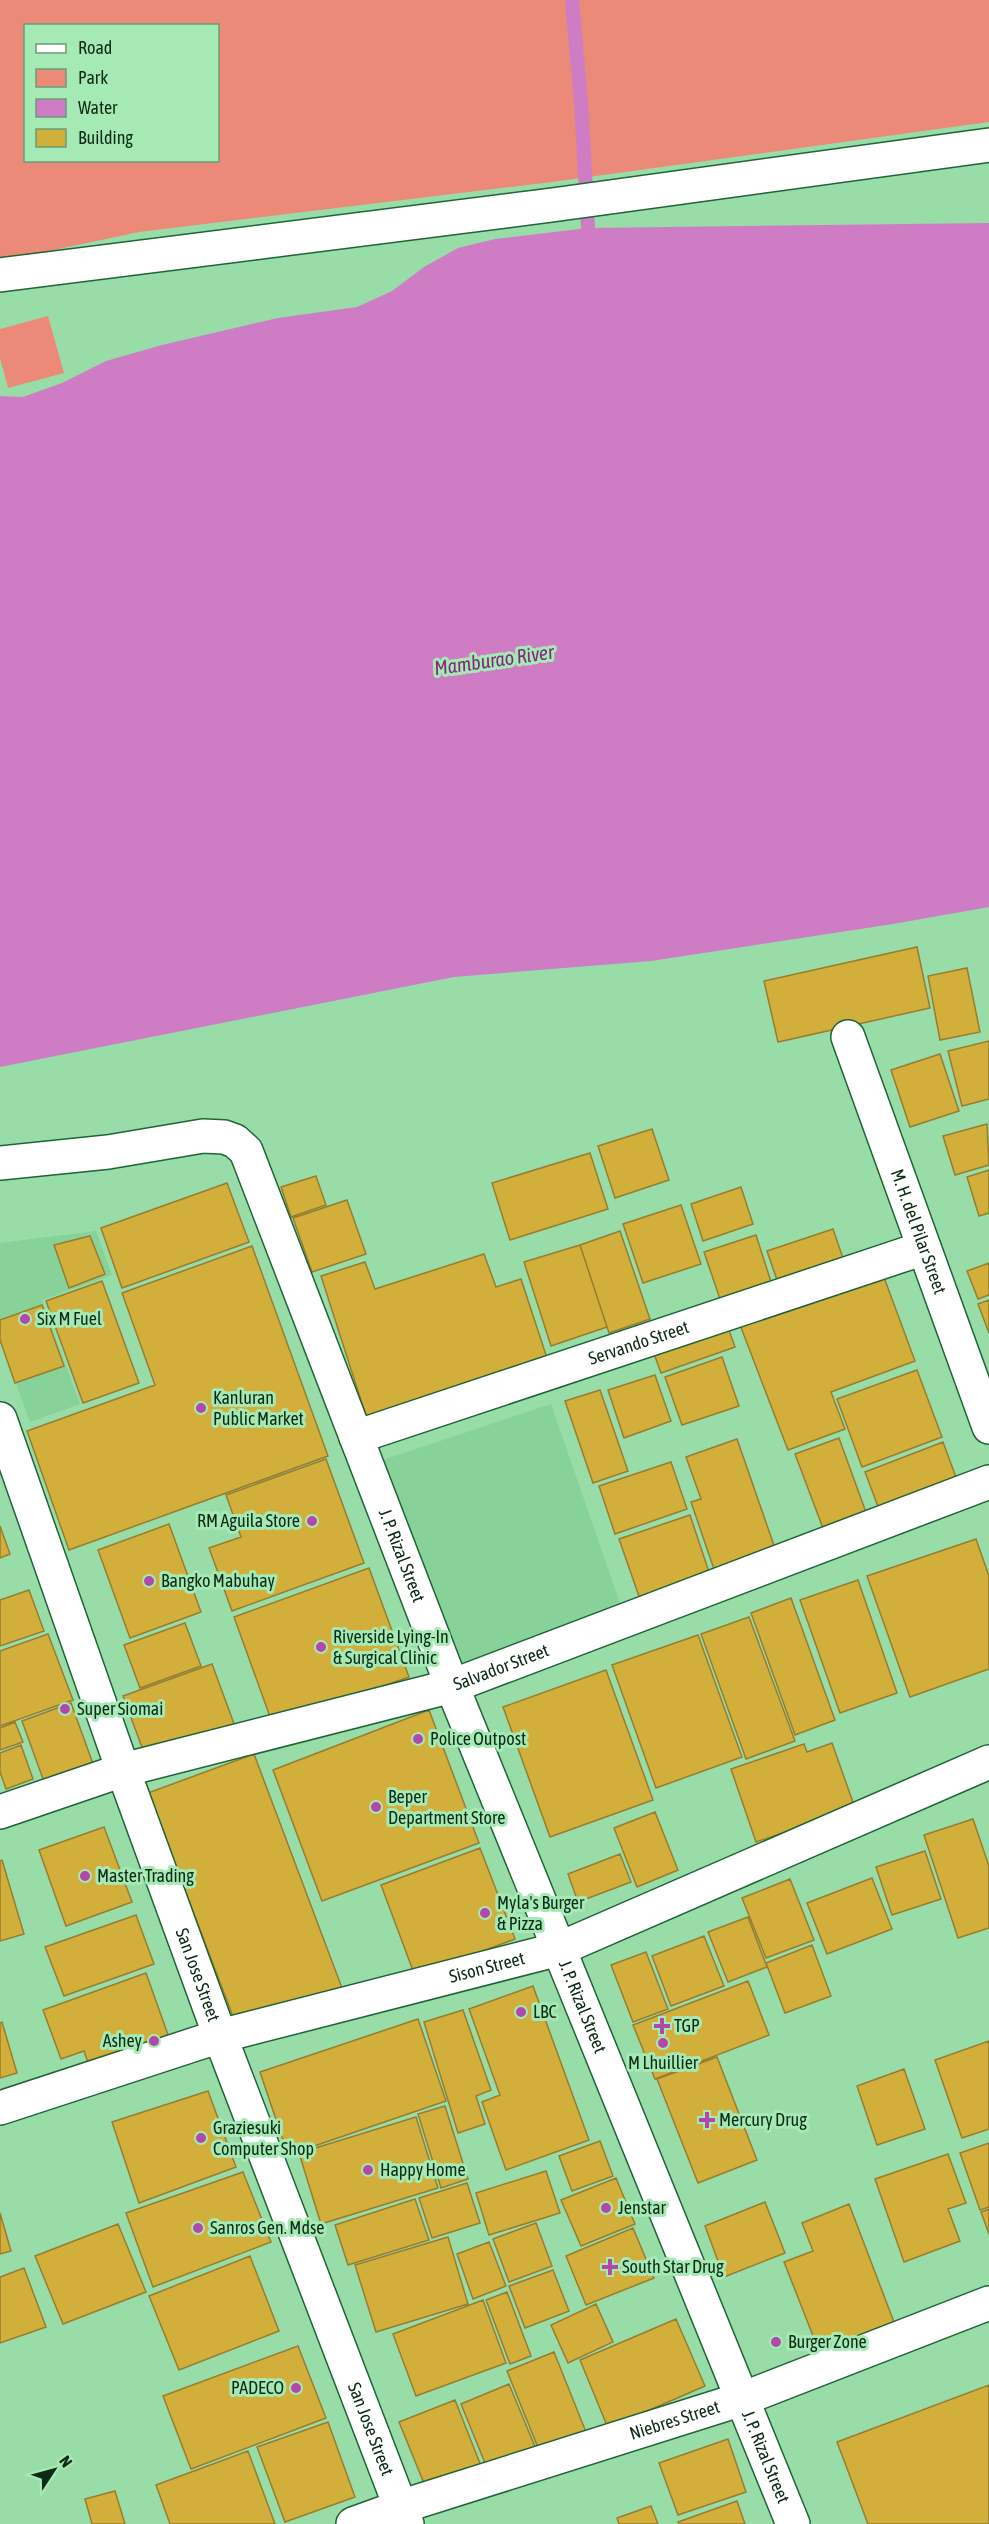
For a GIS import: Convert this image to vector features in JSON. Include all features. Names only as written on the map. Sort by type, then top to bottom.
[{"type":"street","points":[[0,275],[552,205],[989,145]]},
{"type":"street","name":"M. H. del Pilar Street","points":[[848,1037],[989,1427]]},
{"type":"street","name":"J. P. Rizal Street","points":[[0,1163],[108,1152],[203,1136],[224,1137],[246,1150],[452,1686],[793,2524]]},
{"type":"street","name":"Servando Street","points":[[356,1437],[924,1248]]},
{"type":"street","name":"San Jose Street","points":[[0,1419],[123,1770],[220,2036],[403,2515]]},
{"type":"street","name":"Salvador Street","points":[[0,1812],[123,1770],[452,1686],[989,1482]]},
{"type":"street","name":"Sison Street","points":[[0,2108],[220,2036],[558,1949],[989,1762]]},
{"type":"street","name":"Niebres Street","points":[[353,2524],[403,2515],[742,2399],[989,2303]]},
{"type":"shaded area","name":"Six M Fuel","points":[[96,1231],[112,1275],[42,1300],[80,1404],[30,1422],[0,1339],[0,1243]]},
{"type":"shaded area","points":[[551,1404],[622,1609],[461,1666],[383,1460]]},
{"type":"green space","points":[[0,0],[989,0],[989,122],[552,182],[139,232],[2,261],[0,256]]},
{"type":"green space","points":[[48,316],[64,373],[8,388],[0,358],[0,329]]},
{"type":"water","name":"Mamburao River","points":[[989,223],[989,907],[651,961],[454,977],[0,1067],[0,396],[23,397],[62,383],[106,361],[162,345],[278,318],[357,307],[392,291],[424,267],[458,248],[495,239],[588,228]]},
{"type":"building","points":[[917,947],[930,1008],[778,1042],[764,981]]},
{"type":"building","points":[[967,968],[980,1032],[940,1040],[928,976]]},
{"type":"building","points":[[989,1041],[989,1099],[962,1106],[948,1051]]},
{"type":"building","points":[[940,1054],[959,1111],[910,1127],[891,1070]]},
{"type":"building","points":[[987,1124],[989,1165],[955,1175],[943,1136]]},
{"type":"building","points":[[652,1129],[669,1180],[615,1198],[598,1146]]},
{"type":"building","points":[[590,1153],[608,1209],[510,1240],[492,1183]]},
{"type":"building","points":[[989,1170],[989,1213],[979,1216],[967,1177]]},
{"type":"building","points":[[316,1176],[326,1205],[291,1217],[281,1187]]},
{"type":"building","points":[[227,1183],[249,1242],[122,1288],[101,1228]]},
{"type":"building","points":[[741,1187],[753,1224],[703,1241],[691,1204]]},
{"type":"building","points":[[347,1200],[366,1254],[312,1272],[293,1218]]},
{"type":"building","points":[[681,1205],[701,1264],[643,1283],[623,1224]]},
{"type":"building","points":[[833,1229],[844,1261],[778,1283],[767,1251]]},
{"type":"building","points":[[620,1231],[650,1319],[609,1333],[580,1245]]},
{"type":"building","points":[[756,1235],[773,1288],[722,1305],[704,1252]]},
{"type":"building","points":[[90,1236],[105,1274],[69,1288],[54,1245]]},
{"type":"building","points":[[580,1245],[607,1327],[551,1346],[524,1262]]},
{"type":"building","name":"Kanluran Public Market","points":[[252,1246],[328,1456],[69,1550],[27,1431],[155,1385],[122,1293]]},
{"type":"building","points":[[484,1254],[496,1287],[521,1279],[547,1358],[367,1419],[321,1276],[365,1262],[375,1289]]},
{"type":"building","points":[[989,1263],[989,1295],[978,1299],[967,1271]]},
{"type":"building","points":[[882,1272],[915,1361],[831,1392],[845,1429],[788,1450],[740,1325]]},
{"type":"building","points":[[102,1281],[139,1383],[83,1403],[46,1301]]},
{"type":"building","points":[[989,1300],[989,1333],[978,1304]]},
{"type":"building","points":[[42,1305],[64,1366],[15,1383],[0,1340],[0,1320]]},
{"type":"building","points":[[727,1325],[735,1347],[661,1373],[653,1351]]},
{"type":"building","points":[[722,1357],[739,1406],[682,1425],[665,1377]]},
{"type":"building","points":[[917,1370],[942,1437],[862,1467],[837,1399]]},
{"type":"building","points":[[655,1375],[671,1421],[624,1438],[608,1390]]},
{"type":"building","points":[[600,1390],[628,1471],[593,1483],[565,1401]]},
{"type":"building","points":[[839,1438],[867,1515],[824,1531],[795,1454]]},
{"type":"building","points":[[737,1439],[777,1554],[716,1575],[691,1502],[701,1499],[686,1457]]},
{"type":"building","points":[[943,1442],[960,1488],[882,1517],[865,1472]]},
{"type":"building","points":[[326,1459],[364,1563],[232,1611],[209,1548],[241,1537],[226,1495]]},
{"type":"building","points":[[671,1462],[687,1509],[615,1534],[599,1486]]},
{"type":"building","points":[[690,1515],[711,1578],[641,1602],[619,1539]]},
{"type":"building","name":"Bangko Mabuhay","points":[[169,1524],[201,1612],[130,1638],[98,1550]]},
{"type":"building","points":[[0,1526],[10,1554],[0,1558]]},
{"type":"building","points":[[976,1539],[989,1576],[989,1669],[910,1697],[867,1576]]},
{"type":"building","name":"Riverside Lying-In & Surgical Clinic","points":[[369,1568],[409,1677],[273,1725],[234,1617]]},
{"type":"building","points":[[858,1580],[897,1693],[840,1713],[800,1600]]},
{"type":"building","points":[[29,1590],[44,1631],[0,1646],[0,1600]]},
{"type":"building","points":[[791,1598],[835,1720],[795,1735],[751,1613]]},
{"type":"building","points":[[749,1617],[795,1741],[746,1759],[701,1634]]},
{"type":"building","points":[[185,1623],[201,1666],[140,1688],[124,1645]]},
{"type":"building","points":[[48,1634],[73,1700],[0,1726],[0,1651]]},
{"type":"building","points":[[698,1635],[742,1757],[656,1788],[612,1665]]},
{"type":"building","points":[[212,1664],[236,1729],[147,1761],[123,1696]]},
{"type":"building","points":[[606,1670],[653,1800],[550,1837],[503,1707]]},
{"type":"building","points":[[71,1703],[96,1772],[47,1790],[22,1721]]},
{"type":"building","name":"Beper Department Store","points":[[429,1710],[479,1843],[322,1901],[273,1770]]},
{"type":"building","points":[[15,1722],[23,1742],[0,1750],[0,1728]]},
{"type":"building","points":[[832,1743],[855,1808],[756,1842],[731,1769],[804,1744],[807,1752]]},
{"type":"building","points":[[21,1745],[33,1779],[6,1789],[0,1772],[0,1753]]},
{"type":"building","points":[[254,1754],[342,1988],[237,2027],[148,1793]]},
{"type":"building","points":[[655,1812],[678,1870],[637,1887],[614,1828]]},
{"type":"building","points":[[973,1819],[989,1866],[989,1928],[958,1938],[924,1835]]},
{"type":"building","name":"Master Trading","points":[[104,1827],[132,1902],[66,1926],[39,1850]]},
{"type":"building","points":[[480,1848],[515,1939],[415,1976],[381,1885]]},
{"type":"building","points":[[925,1851],[941,1899],[892,1915],[876,1867]]},
{"type":"building","points":[[620,1854],[631,1882],[578,1902],[568,1874]]},
{"type":"building","points":[[2,1860],[24,1934],[0,1941],[0,1861]]},
{"type":"building","points":[[872,1878],[892,1929],[827,1954],[807,1903]]},
{"type":"building","points":[[790,1879],[814,1940],[766,1958],[742,1898]]},
{"type":"building","points":[[136,1915],[154,1964],[64,1996],[45,1947]]},
{"type":"building","points":[[748,1917],[767,1967],[728,1982],[708,1932]]},
{"type":"building","points":[[704,1936],[724,1986],[671,2006],[652,1956]]},
{"type":"building","points":[[812,1945],[831,1996],[785,2013],[766,1963]]},
{"type":"building","points":[[646,1952],[668,2009],[633,2022],[611,1965]]},
{"type":"building","points":[[146,1973],[172,2046],[92,2075],[84,2051],[61,2059],[43,2010]]},
{"type":"building","points":[[748,1981],[769,2035],[655,2079],[633,2025]]},
{"type":"building","points":[[533,1986],[589,2140],[506,2170],[482,2102],[500,2095],[469,2009]]},
{"type":"building","points":[[463,2010],[491,2090],[476,2096],[485,2124],[458,2133],[424,2022]]},
{"type":"building","points":[[418,2019],[446,2101],[288,2155],[260,2072]]},
{"type":"building","points":[[2,2022],[17,2073],[0,2078],[0,2023]]},
{"type":"building","points":[[989,2041],[989,2129],[962,2138],[935,2060]]},
{"type":"building","name":"Mercury Drug","points":[[717,2057],[757,2160],[698,2183],[657,2079]]},
{"type":"building","points":[[904,2069],[925,2129],[877,2145],[857,2086]]},
{"type":"building","points":[[208,2091],[236,2167],[139,2203],[112,2122]]},
{"type":"building","points":[[445,2106],[468,2179],[441,2188],[418,2114]]},
{"type":"building","name":"Happy Home","points":[[416,2117],[438,2188],[321,2224],[299,2153]]},
{"type":"building","points":[[600,2141],[613,2176],[572,2191],[559,2156]]},
{"type":"building","points":[[989,2143],[989,2207],[980,2210],[960,2153]]},
{"type":"building","points":[[948,2154],[966,2203],[948,2209],[960,2241],[904,2262],[875,2179]]},
{"type":"building","points":[[546,2171],[560,2213],[489,2235],[476,2193]]},
{"type":"building","name":"Sanros Gen. Mdse","points":[[243,2172],[271,2242],[153,2287],[126,2213]]},
{"type":"building","points":[[616,2178],[635,2224],[581,2246],[561,2200]]},
{"type":"building","points":[[467,2183],[480,2223],[432,2238],[419,2198]]},
{"type":"building","points":[[415,2199],[429,2240],[348,2265],[335,2225]]},
{"type":"building","points":[[765,2202],[785,2253],[724,2277],[705,2226]]},
{"type":"building","points":[[849,2204],[894,2322],[819,2351],[784,2262],[813,2251],[802,2223]]},
{"type":"building","points":[[989,2209],[989,2234],[981,2212]]},
{"type":"building","points":[[0,2213],[11,2251],[0,2254]]},
{"type":"building","points":[[536,2223],[552,2266],[509,2282],[493,2239]]},
{"type":"building","points":[[118,2224],[146,2292],[63,2324],[35,2256]]},
{"type":"building","name":"South Star Drug","points":[[633,2228],[654,2278],[586,2305],[566,2256]]},
{"type":"building","points":[[448,2237],[468,2304],[376,2332],[355,2265]]},
{"type":"building","points":[[489,2242],[506,2286],[473,2299],[457,2254]]},
{"type":"building","points":[[250,2256],[279,2331],[179,2370],[149,2296]]},
{"type":"building","points":[[24,2268],[46,2327],[0,2343],[0,2277]]},
{"type":"building","points":[[553,2270],[569,2311],[525,2328],[509,2286]]},
{"type":"building","points":[[507,2292],[531,2356],[510,2364],[486,2300]]},
{"type":"building","points":[[483,2300],[506,2363],[416,2396],[393,2334]]},
{"type":"building","points":[[596,2304],[613,2342],[568,2363],[551,2325]]},
{"type":"building","points":[[676,2319],[705,2386],[608,2428],[580,2360]]},
{"type":"building","points":[[298,2346],[326,2418],[191,2469],[163,2396]]},
{"type":"building","points":[[554,2352],[588,2437],[541,2455],[507,2371]]},
{"type":"building","points":[[509,2384],[536,2449],[487,2468],[461,2404]]},
{"type":"building","points":[[989,2385],[989,2524],[868,2524],[837,2442]]},
{"type":"building","points":[[455,2400],[485,2476],[430,2498],[399,2422]]},
{"type":"building","points":[[328,2422],[355,2497],[285,2522],[257,2447]]},
{"type":"building","points":[[728,2439],[746,2492],[678,2515],[659,2463]]},
{"type":"building","points":[[248,2451],[275,2524],[170,2524],[156,2485]]},
{"type":"building","points":[[115,2491],[125,2524],[92,2524],[85,2499]]},
{"type":"building","points":[[737,2501],[745,2524],[679,2524],[678,2522]]},
{"type":"building","points":[[651,2506],[658,2524],[619,2524],[617,2518]]},
{"type":"waterway","points":[[572,0],[581,102],[589,246]]},
{"type":"place","name":"Six M Fuel","points":[[25,1319]]},
{"type":"place","name":"Kanluran Public Market","points":[[201,1408]]},
{"type":"place","name":"RM Aguila Store","points":[[312,1521]]},
{"type":"place","name":"Bangko Mabuhay","points":[[149,1581]]},
{"type":"place","name":"Riverside Lying-In & Surgical Clinic","points":[[321,1647]]},
{"type":"place","name":"Super Siomai","points":[[65,1709]]},
{"type":"place","name":"Police Outpost","points":[[418,1739]]},
{"type":"place","name":"Beper Department Store","points":[[376,1807]]},
{"type":"place","name":"Master Trading","points":[[85,1876]]},
{"type":"place","name":"Myla's Burger & Pizza","points":[[485,1913]]},
{"type":"place","name":"LBC","points":[[521,2012]]},
{"type":"place","name":"TGP","points":[[662,2026]]},
{"type":"place","name":"Ashey","points":[[154,2041]]},
{"type":"place","name":"M Lhuillier","points":[[663,2043]]},
{"type":"place","name":"Mercury Drug","points":[[707,2120]]},
{"type":"place","name":"Graziesuki Computer Shop","points":[[201,2138]]},
{"type":"place","name":"Happy Home","points":[[368,2170]]},
{"type":"place","name":"Jenstar","points":[[606,2208]]},
{"type":"place","name":"Sanros Gen. Mdse","points":[[198,2228]]},
{"type":"place","name":"South Star Drug","points":[[610,2267]]},
{"type":"place","name":"Burger Zone","points":[[776,2342]]},
{"type":"place","name":"PADECO","points":[[296,2388]]}]
